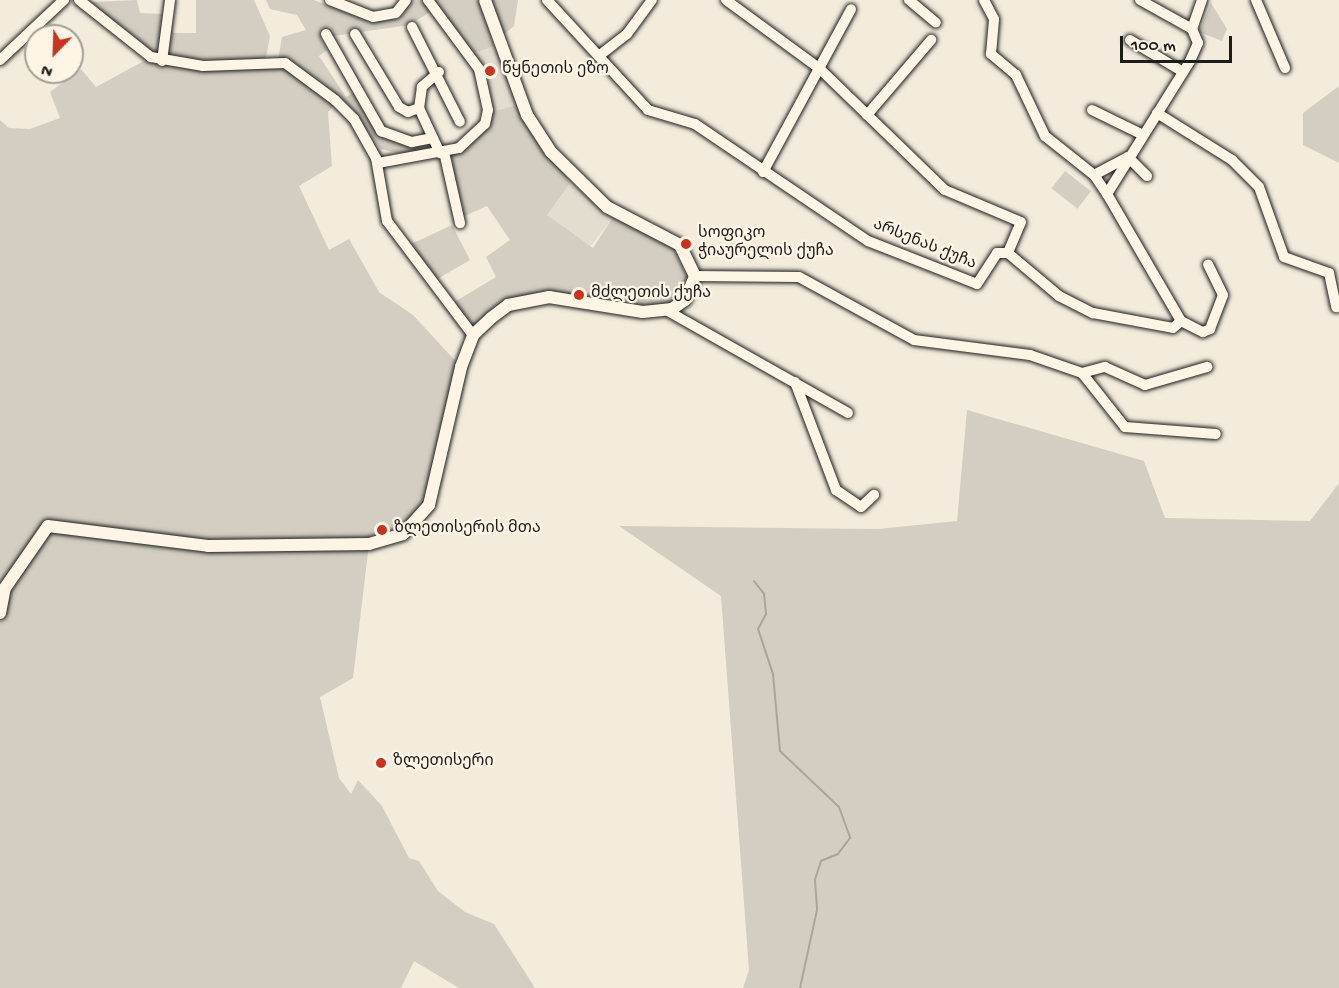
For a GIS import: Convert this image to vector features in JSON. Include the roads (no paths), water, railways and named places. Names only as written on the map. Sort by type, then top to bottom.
[{"type":"main road","points":[[0,613],[5,588],[48,525],[208,546],[369,544],[403,534],[429,504],[473,335],[508,305],[549,297],[643,312],[666,310],[685,300],[695,276],[680,245],[607,207],[551,152],[527,115],[485,0]]},
{"type":"street","points":[[0,60],[63,0]]},
{"type":"street","points":[[79,0],[132,47],[162,61],[203,66],[285,63],[354,119],[378,164],[387,221],[473,335]]},
{"type":"street","points":[[162,61],[170,0]]},
{"type":"street","points":[[330,0],[374,17],[396,13],[406,0]]},
{"type":"street","points":[[378,164],[442,153],[474,137],[488,110],[479,69],[428,0]]},
{"type":"street","name":"არსენას ქუჩა","points":[[547,0],[600,55],[620,84],[648,110],[695,124],[868,241],[977,284],[997,253],[1008,253]]},
{"type":"street","points":[[600,55],[627,34],[652,0]]},
{"type":"street","points":[[726,0],[819,68],[945,190],[1021,222],[1008,253],[1059,296],[1093,313],[1173,328],[1180,321]]},
{"type":"street","points":[[909,0],[936,23]]},
{"type":"street","points":[[984,0],[994,19],[991,54],[1016,75],[1046,136],[1094,175],[1180,321],[1203,332],[1210,329],[1224,295],[1208,264]]},
{"type":"street","points":[[1107,194],[1183,72],[1198,43],[1192,29],[1140,0]]},
{"type":"street","points":[[1192,29],[1202,0]]},
{"type":"street","points":[[1256,0],[1286,68]]},
{"type":"street","points":[[763,172],[851,9]]},
{"type":"street","points":[[411,27],[439,72],[459,122]]},
{"type":"street","points":[[326,34],[381,131],[412,142],[433,138]]},
{"type":"street","points":[[355,34],[399,106],[408,112],[419,108]]},
{"type":"street","points":[[1130,39],[1183,72]]},
{"type":"street","points":[[867,115],[931,40]]},
{"type":"street","points":[[439,72],[422,87],[419,108],[442,153],[460,223]]},
{"type":"street","points":[[1092,110],[1143,135]]},
{"type":"street","points":[[1157,112],[1232,160],[1259,187],[1284,256],[1329,273],[1336,307]]},
{"type":"street","points":[[1094,175],[1128,157]]},
{"type":"street","points":[[1128,157],[1147,176]]},
{"type":"street","points":[[695,276],[799,277],[914,340],[1030,355],[1082,373],[1125,427],[1216,434]]},
{"type":"street","points":[[666,310],[848,413]]},
{"type":"street","points":[[1082,373],[1105,367],[1144,385],[1207,366]]},
{"type":"street","points":[[795,382],[836,490],[861,507],[873,495]]},
{"type":"waterway","points":[[754,581],[764,594],[766,614],[758,629],[773,674],[780,751],[839,807],[850,838],[838,854],[821,861],[815,880],[817,910],[800,988]]},
{"type":"place","name":"წყნეთის ეზო","points":[[490,71]]},
{"type":"place","name":"სოფიკო ჭიაურელის ქუჩა","points":[[686,244]]},
{"type":"place","name":"მძლეთის ქუჩა","points":[[579,295]]},
{"type":"place","name":"ზლეთისერის მთა","points":[[382,530]]},
{"type":"place","name":"ზლეთისერი","points":[[381,763]]}]
